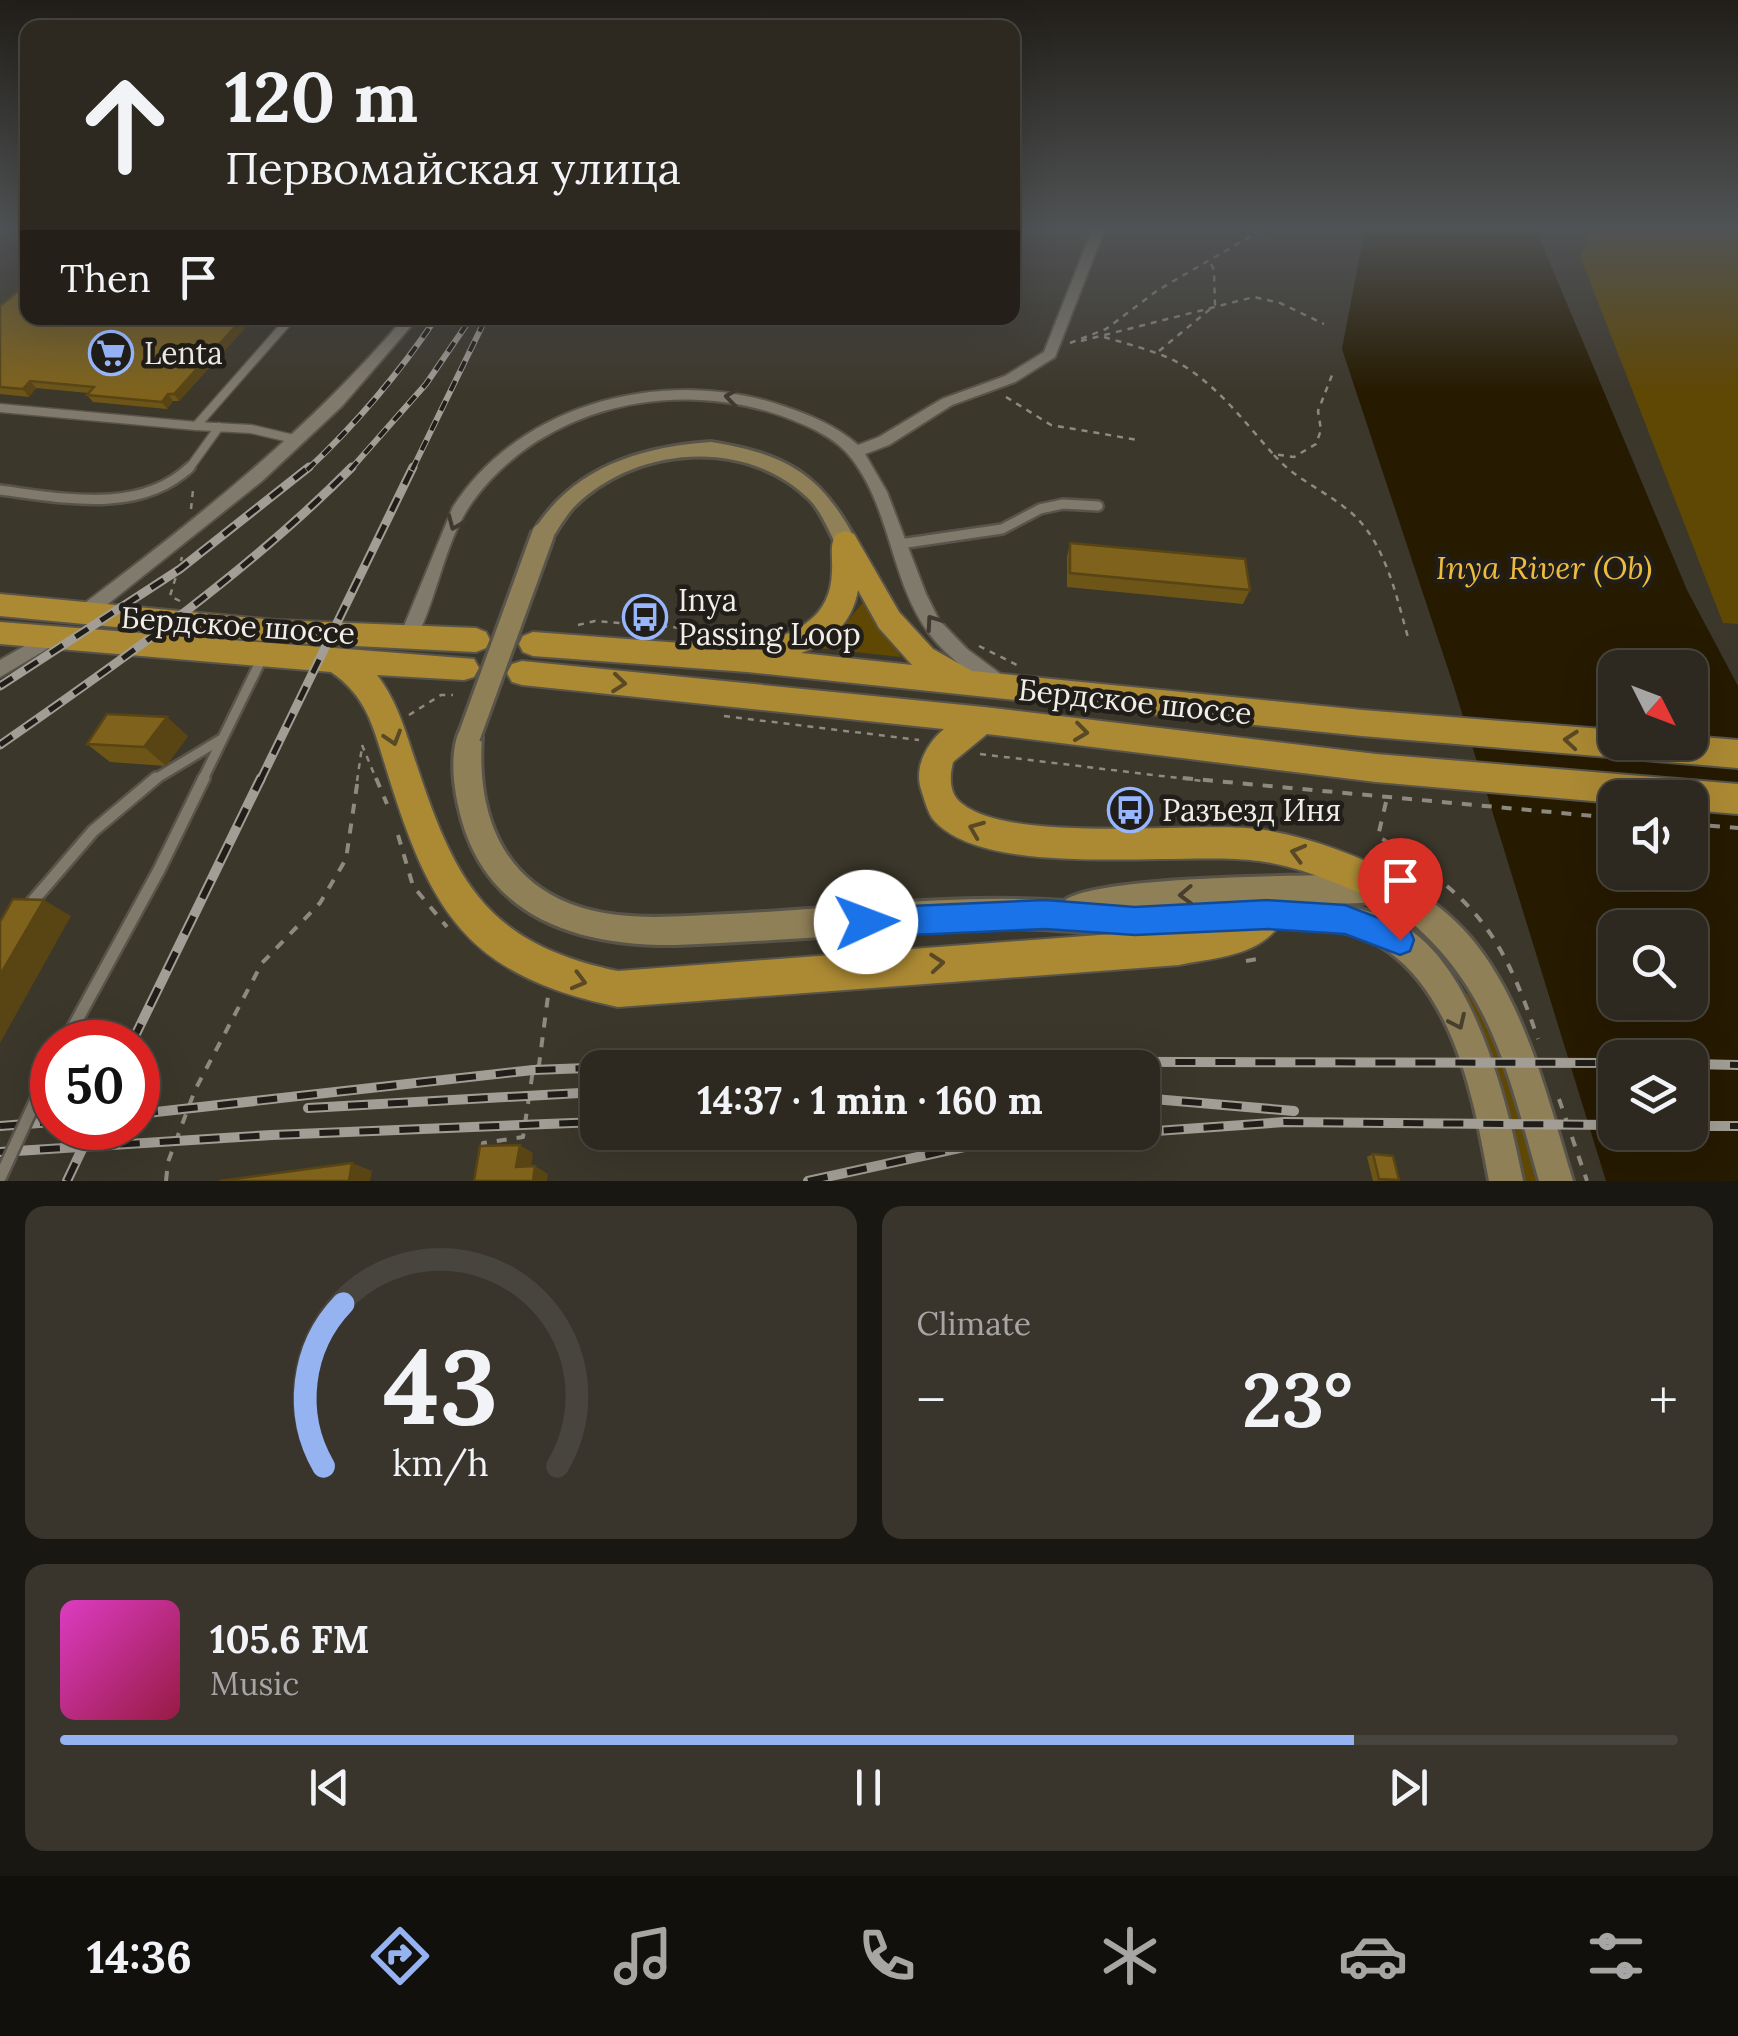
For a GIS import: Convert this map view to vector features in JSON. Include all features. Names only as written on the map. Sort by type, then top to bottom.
[{"type":"highway","points":[[754,647],[799,643],[843,610],[848,582],[845,541]]},
{"type":"highway","points":[[845,541],[889,620],[916,650],[991,687]]},
{"type":"highway","name":"Бердское шоссе","points":[[0,606],[83,614],[269,644],[339,662],[458,682]]},
{"type":"highway","name":"Бердское шоссе","points":[[0,634],[269,644],[409,636],[476,640]]},
{"type":"highway","name":"Бердское шоссе","points":[[533,644],[754,647],[991,687],[1738,754]]},
{"type":"highway","points":[[339,662],[356,672],[382,704],[414,804],[456,899],[483,933],[513,954],[580,984],[618,989],[1114,945],[1178,947],[1243,935],[1268,914]]},
{"type":"highway","name":"Бердское шоссе","points":[[522,673],[984,720],[1376,768],[1738,798]]},
{"type":"highway","points":[[984,720],[946,746],[934,771],[933,788],[940,803],[950,817],[966,827],[1008,839],[1242,842],[1334,863],[1389,888]]},
{"type":"main road","points":[[845,541],[817,494],[801,481],[749,456],[710,450],[668,452],[602,473],[565,500],[544,534],[468,738],[464,769],[467,800],[491,859],[526,892],[562,916],[606,928],[676,930],[1045,914],[1135,921],[1268,914],[1345,920],[1376,928],[1400,940],[1422,961],[1458,1018],[1487,1096],[1506,1181]]},
{"type":"main road","points":[[1045,914],[1128,898],[1389,888],[1448,935],[1468,959],[1506,1032],[1556,1181]]},
{"type":"street","points":[[856,452],[884,441],[947,402],[995,385],[1050,354],[1078,283]]},
{"type":"street","points":[[83,614],[195,529],[300,441],[348,394],[405,325]]},
{"type":"street","points":[[409,636],[466,498],[493,468],[525,443],[582,414],[660,394],[741,398],[815,424],[856,452],[900,544],[906,571],[928,618],[991,687]]},
{"type":"street","points":[[0,668],[51,638]]},
{"type":"lane","points":[[196,426],[285,325]]},
{"type":"lane","points":[[0,408],[252,429],[300,441]]},
{"type":"lane","points":[[0,490],[103,501],[141,493],[162,486],[187,470],[219,427]]},
{"type":"lane","points":[[900,544],[1002,529],[1040,509],[1063,504],[1098,506]]},
{"type":"lane","points":[[77,1020],[160,870],[269,644]]},
{"type":"lane","points":[[15,917],[93,831],[150,782],[222,738]]},
{"type":"lane","points":[[1045,914],[1076,928]]},
{"type":"lane","points":[[0,1178],[30,1113]]},
{"type":"path","points":[[1081,342],[1173,283]]},
{"type":"path","points":[[1214,283],[1215,305]]},
{"type":"path","points":[[1054,345],[1104,338],[1254,296],[1280,303],[1324,324]]},
{"type":"path","points":[[1157,353],[1215,305]]},
{"type":"path","points":[[1104,338],[1157,353],[1220,394],[1290,475],[1350,510],[1390,575],[1409,641]]},
{"type":"path","points":[[1273,454],[1294,457],[1316,444],[1320,430],[1318,410],[1334,370]]},
{"type":"path","points":[[995,385],[1015,406],[1042,422],[1071,432],[1138,440]]},
{"type":"path","points":[[185,603],[170,596],[186,546],[204,532],[189,525],[193,490]]},
{"type":"path","points":[[577,625],[595,620],[754,647]]},
{"type":"path","points":[[395,724],[458,682]]},
{"type":"path","points":[[711,713],[762,725],[867,731],[921,740]]},
{"type":"path","points":[[166,1181],[168,1162],[195,1090],[262,963],[320,903],[346,858],[362,745],[393,818]]},
{"type":"path","points":[[972,753],[1386,801],[1598,817]]},
{"type":"path","points":[[1378,836],[1386,801]]},
{"type":"path","points":[[1708,826],[1738,828]]},
{"type":"path","points":[[398,835],[413,886],[447,927]]},
{"type":"path","points":[[480,1162],[483,1144],[524,1138],[548,995]]},
{"type":"shaded area","points":[[1591,283],[1738,283],[1738,624],[1723,623]]},
{"type":"shaded area","points":[[867,598],[901,657],[817,648],[831,640]]},
{"type":"shaded area","points":[[1474,993],[1511,1088],[1540,1181],[1517,1181],[1500,1095],[1465,994]]},
{"type":"water","name":"Inya River (Ob)","points":[[1355,283],[1558,283],[1687,590],[1738,686],[1738,1181],[1606,1181],[1454,687],[1342,349]]},
{"type":"building","name":"Lenta","points":[[20,290],[20,325],[237,325],[174,394],[168,394],[162,402],[87,395],[94,387],[30,381],[23,389],[0,387],[0,306]]},
{"type":"building","points":[[1070,543],[1245,559],[1250,590],[1070,573]]},
{"type":"building","points":[[107,714],[167,717],[144,747],[87,744]]},
{"type":"building","points":[[13,899],[44,900],[0,975],[0,922]]},
{"type":"building","points":[[520,1145],[516,1167],[535,1166],[533,1181],[474,1181],[480,1146]]},
{"type":"building","points":[[1373,1154],[1393,1156],[1399,1180],[1379,1179]]},
{"type":"building","points":[[352,1163],[349,1181],[219,1181]]},
{"type":"railway","points":[[307,470],[376,398],[431,325]]},
{"type":"railway","points":[[350,470],[426,384],[466,325]]},
{"type":"railway","points":[[412,470],[483,325]]},
{"type":"railway","points":[[0,686],[180,569],[309,467]]},
{"type":"railway","points":[[0,745],[226,579],[352,467]]},
{"type":"railway","points":[[260,781],[413,467]]},
{"type":"railway","points":[[143,1020],[261,778]]},
{"type":"railway","points":[[160,1112],[533,1070],[778,1061],[1598,1063]]},
{"type":"railway","points":[[1708,1064],[1738,1065]]},
{"type":"railway","points":[[308,1108],[580,1093]]},
{"type":"railway","points":[[1160,1100],[1294,1111]]},
{"type":"railway","points":[[808,1181],[964,1147],[1112,1134],[1285,1122],[1598,1125]]},
{"type":"railway","points":[[160,1142],[580,1123]]},
{"type":"railway","points":[[0,1126],[30,1124]]},
{"type":"railway","points":[[1708,1126],[1738,1126]]},
{"type":"railway","points":[[0,1152],[32,1150]]},
{"type":"railway","points":[[67,1181],[82,1150]]},
{"type":"place","name":"Lenta","points":[[111,353]]},
{"type":"place","name":"Inya Passing Loop","points":[[645,617]]},
{"type":"place","name":"Разъезд Иня","points":[[1130,810]]},
{"type":"route","points":[[866,922],[1045,914],[1135,921],[1268,914],[1345,920],[1376,928],[1400,940]]}]
